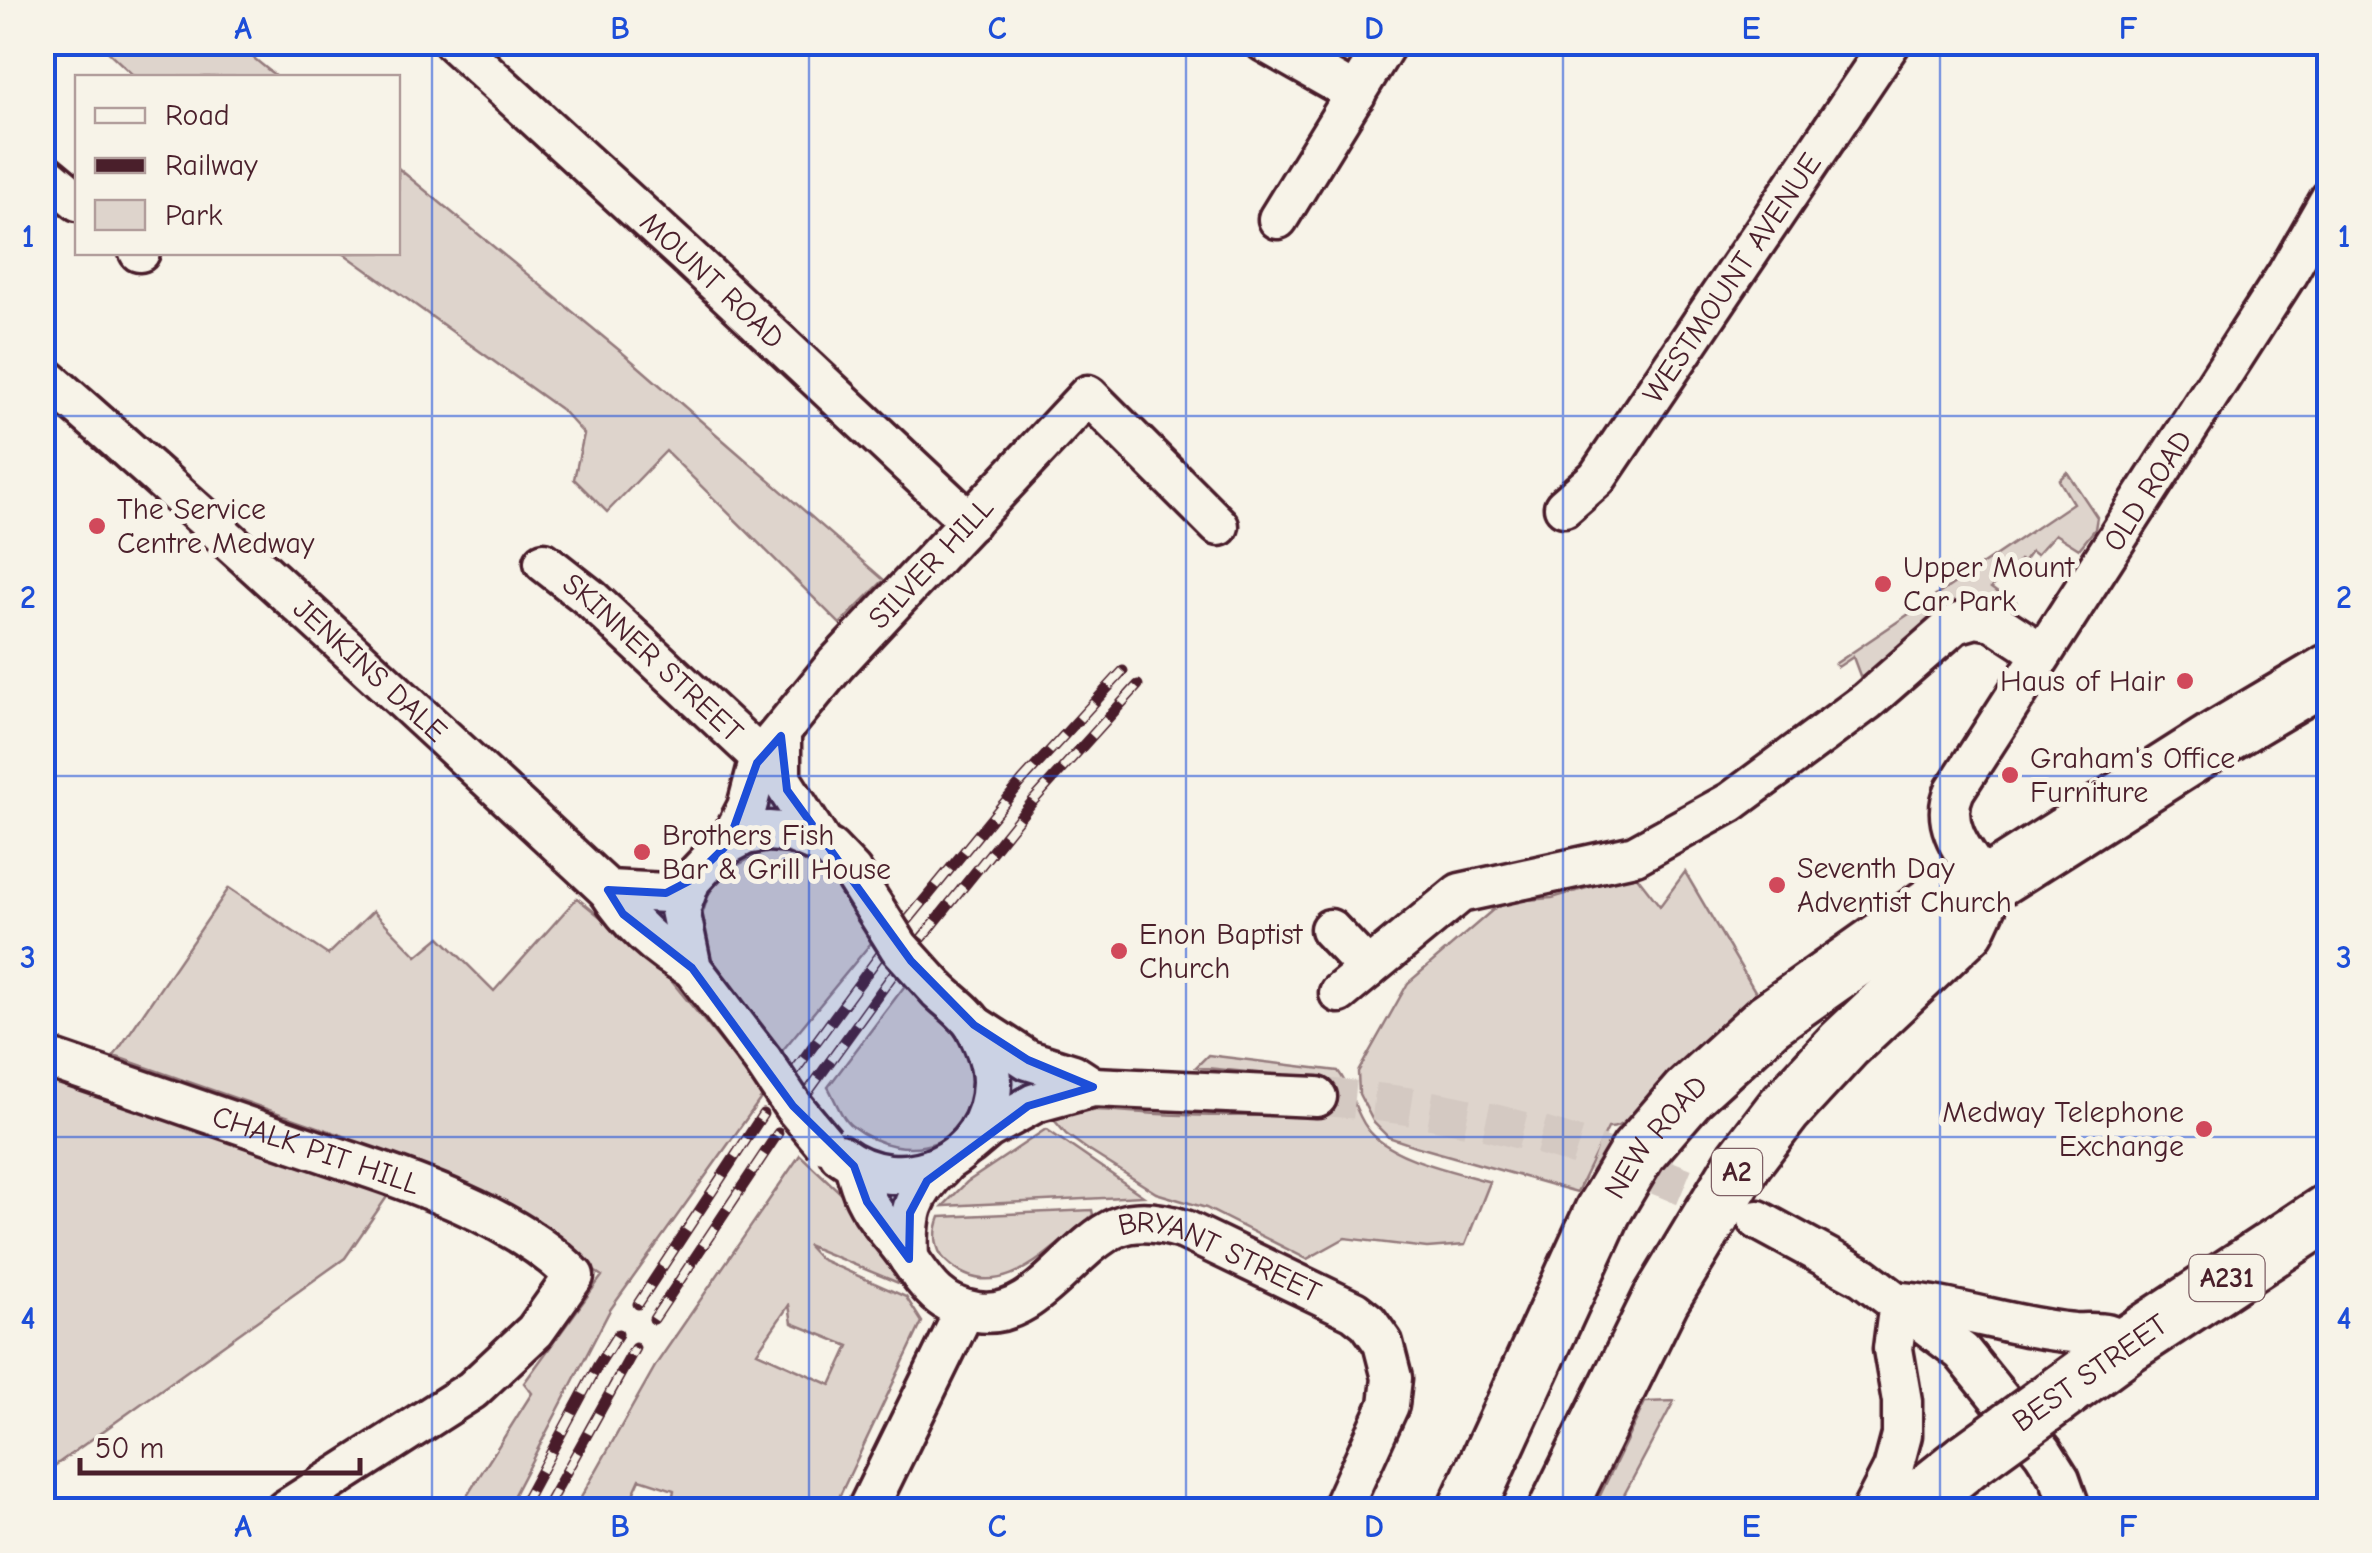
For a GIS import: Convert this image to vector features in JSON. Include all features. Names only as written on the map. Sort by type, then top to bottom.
[{"type":"main road","name":"NEW ROAD","points":[[1466,1510],[1615,1190],[1660,1124],[1719,1064],[1793,1002],[1940,899],[1987,885],[2330,672]]},
{"type":"main road","name":"A2","points":[[1556,1510],[1660,1300],[1745,1160],[1784,1109],[1844,1044],[1967,928],[1987,885]]},
{"type":"main road","name":"BEST STREET","points":[[1906,1510],[2125,1346],[2330,1211]]},
{"type":"street","name":"MOUNT ROAD","points":[[452,42],[970,522]]},
{"type":"street","points":[[1264,42],[1356,94]]},
{"type":"street","points":[[1278,219],[1387,42]]},
{"type":"street","name":"WESTMOUNT AVENUE","points":[[1564,507],[1597,478],[1890,42]]},
{"type":"street","points":[[42,171],[75,198]]},
{"type":"street","name":"OLD ROAD","points":[[1987,885],[1956,839],[1948,810],[1964,774],[2260,316],[2330,198]]},
{"type":"street","name":"JENKINS DALE","points":[[42,374],[259,565],[608,890],[623,914],[670,956],[692,968]]},
{"type":"street","name":"SILVER HILL","points":[[728,844],[770,746],[836,664],[1088,395],[1219,526]]},
{"type":"street","name":"SKINNER STREET","points":[[544,562],[770,746]]},
{"type":"street","points":[[1339,994],[1460,893],[1635,856],[1731,802],[1867,701],[1956,624],[1976,618],[1994,621],[2042,652]]},
{"type":"street","points":[[770,746],[781,778],[822,844],[852,872],[900,946],[938,990],[974,1025],[1028,1060],[1073,1074],[1093,1087]]},
{"type":"street","points":[[608,890],[666,892],[690,880],[728,844],[754,833],[792,832],[822,844]]},
{"type":"street","points":[[690,880],[680,910],[692,968],[764,1061],[793,1106],[839,1154],[867,1202],[930,1290],[944,1302],[965,1310],[866,1510]]},
{"type":"street","points":[[1330,928],[1368,969]]},
{"type":"street","points":[[839,1154],[891,1176],[915,1174],[956,1156],[985,1114],[992,1080],[974,1025]]},
{"type":"street","name":"CHALK PIT HILL","points":[[42,1056],[363,1166],[492,1217],[574,1276],[535,1331],[472,1390],[285,1510]]},
{"type":"street","points":[[909,1258],[909,1220],[921,1187],[988,1129],[1035,1102],[1093,1087],[1317,1097]]},
{"type":"street","points":[[1758,1220],[1862,1277],[1954,1344],[1984,1375],[2044,1452],[2066,1490],[2070,1510]]},
{"type":"street","name":"BRYANT STREET","points":[[965,1310],[990,1314],[1007,1310],[1035,1292],[1103,1235],[1121,1226],[1154,1223],[1185,1230],[1354,1311],[1368,1322],[1386,1349],[1391,1390],[1386,1412],[1341,1510]]},
{"type":"street","points":[[1899,1302],[1930,1305],[2015,1325],[2112,1334],[2125,1346]]},
{"type":"street","points":[[1872,1510],[1893,1469],[1902,1435],[1902,1401],[1893,1350],[1899,1302]]},
{"type":"highlighted area","points":[[781,736],[787,790],[911,961],[974,1025],[1028,1060],[1093,1087],[1028,1106],[927,1181],[910,1213],[909,1259],[867,1202],[854,1166],[793,1106],[692,968],[623,914],[608,890],[666,893],[691,880],[728,844],[757,763]]},
{"type":"green space","points":[[99,43],[235,43],[275,75],[133,75]]},
{"type":"green space","points":[[400,170],[624,354],[884,580],[840,624],[666,451],[607,512],[574,479],[584,434],[563,411],[346,255],[400,255]]},
{"type":"green space","points":[[2067,472],[2097,517],[2095,529],[2079,549],[2055,534],[2036,555],[2031,551],[2023,562],[2020,560],[2013,570],[2009,568],[1999,577],[1991,588],[2012,603],[2015,599],[2018,607],[2012,613],[1862,681],[1853,657],[1838,667],[1835,664],[2073,503],[2059,480]]},
{"type":"green space","points":[[765,850],[788,850],[825,865],[876,937],[782,1051],[705,951],[701,918],[709,894],[722,874]]},
{"type":"green space","points":[[1685,872],[1759,998],[1677,1064],[1627,1120],[1608,1128],[1577,1192],[1388,1137],[1374,1123],[1359,1094],[1358,1072],[1408,983],[1502,902],[1552,898],[1635,874],[1660,906]]},
{"type":"green space","points":[[229,888],[328,955],[373,911],[417,956],[440,937],[494,991],[577,898],[655,961],[764,1094],[610,1310],[506,1510],[458,1510],[532,1393],[524,1383],[602,1276],[539,1235],[343,1150],[347,1137],[114,1056]]},
{"type":"green space","points":[[916,971],[967,1044],[975,1070],[974,1096],[966,1117],[953,1132],[916,1147],[895,1146],[873,1139],[848,1123],[828,1087]]},
{"type":"green space","points":[[1208,1055],[1338,1071],[1367,1128],[1377,1139],[1406,1156],[1490,1182],[1465,1245],[1427,1248],[1345,1238],[1307,1259],[1206,1208],[1156,1193],[1066,1134],[1049,1114],[1090,1110],[1197,1116],[1315,1114],[1318,1079],[1196,1067]]},
{"type":"green space","points":[[42,1072],[391,1191],[345,1258],[43,1474]]},
{"type":"green space","points":[[1046,1129],[1143,1196],[943,1206],[967,1182]]},
{"type":"green space","points":[[800,1155],[860,1211],[908,1287],[807,1245],[820,1259],[906,1297],[922,1322],[833,1510],[703,1510],[673,1495],[674,1490],[640,1479],[626,1510],[574,1510],[657,1363]],"holes":[[[789,1305],[792,1323],[849,1346],[831,1385],[757,1352]]]},
{"type":"green space","points":[[1092,1210],[1093,1215],[1042,1257],[1005,1277],[985,1279],[966,1275],[946,1261],[937,1246],[940,1217]]},
{"type":"green space","points":[[1674,1401],[1616,1510],[1593,1510],[1645,1402]]},
{"type":"tunnel","points":[[1317,1097],[1427,1109],[1535,1134],[1640,1169],[1742,1212]]},
{"type":"railway","points":[[908,920],[1023,780],[1123,671]]},
{"type":"railway","points":[[922,938],[1033,801],[1138,685]]},
{"type":"railway","points":[[791,1076],[883,951]]},
{"type":"railway","points":[[805,1096],[897,969]]},
{"type":"railway","points":[[638,1304],[763,1114]]},
{"type":"railway","points":[[654,1319],[778,1133]]},
{"type":"railway","points":[[520,1510],[618,1334]]},
{"type":"railway","points":[[545,1510],[635,1348]]},
{"type":"place","name":"The Service Centre Medway","points":[[97,526]]},
{"type":"place","name":"Upper Mount Car Park","points":[[1883,584]]},
{"type":"place","name":"Haus of Hair","points":[[2185,681]]},
{"type":"place","name":"Graham's Office Furniture","points":[[2010,775]]},
{"type":"place","name":"Brothers Fish Bar & Grill House","points":[[642,852]]},
{"type":"place","name":"Seventh Day Adventist Church","points":[[1777,885]]},
{"type":"place","name":"Enon Baptist Church","points":[[1119,951]]},
{"type":"place","name":"Medway Telephone Exchange","points":[[2204,1129]]}]
